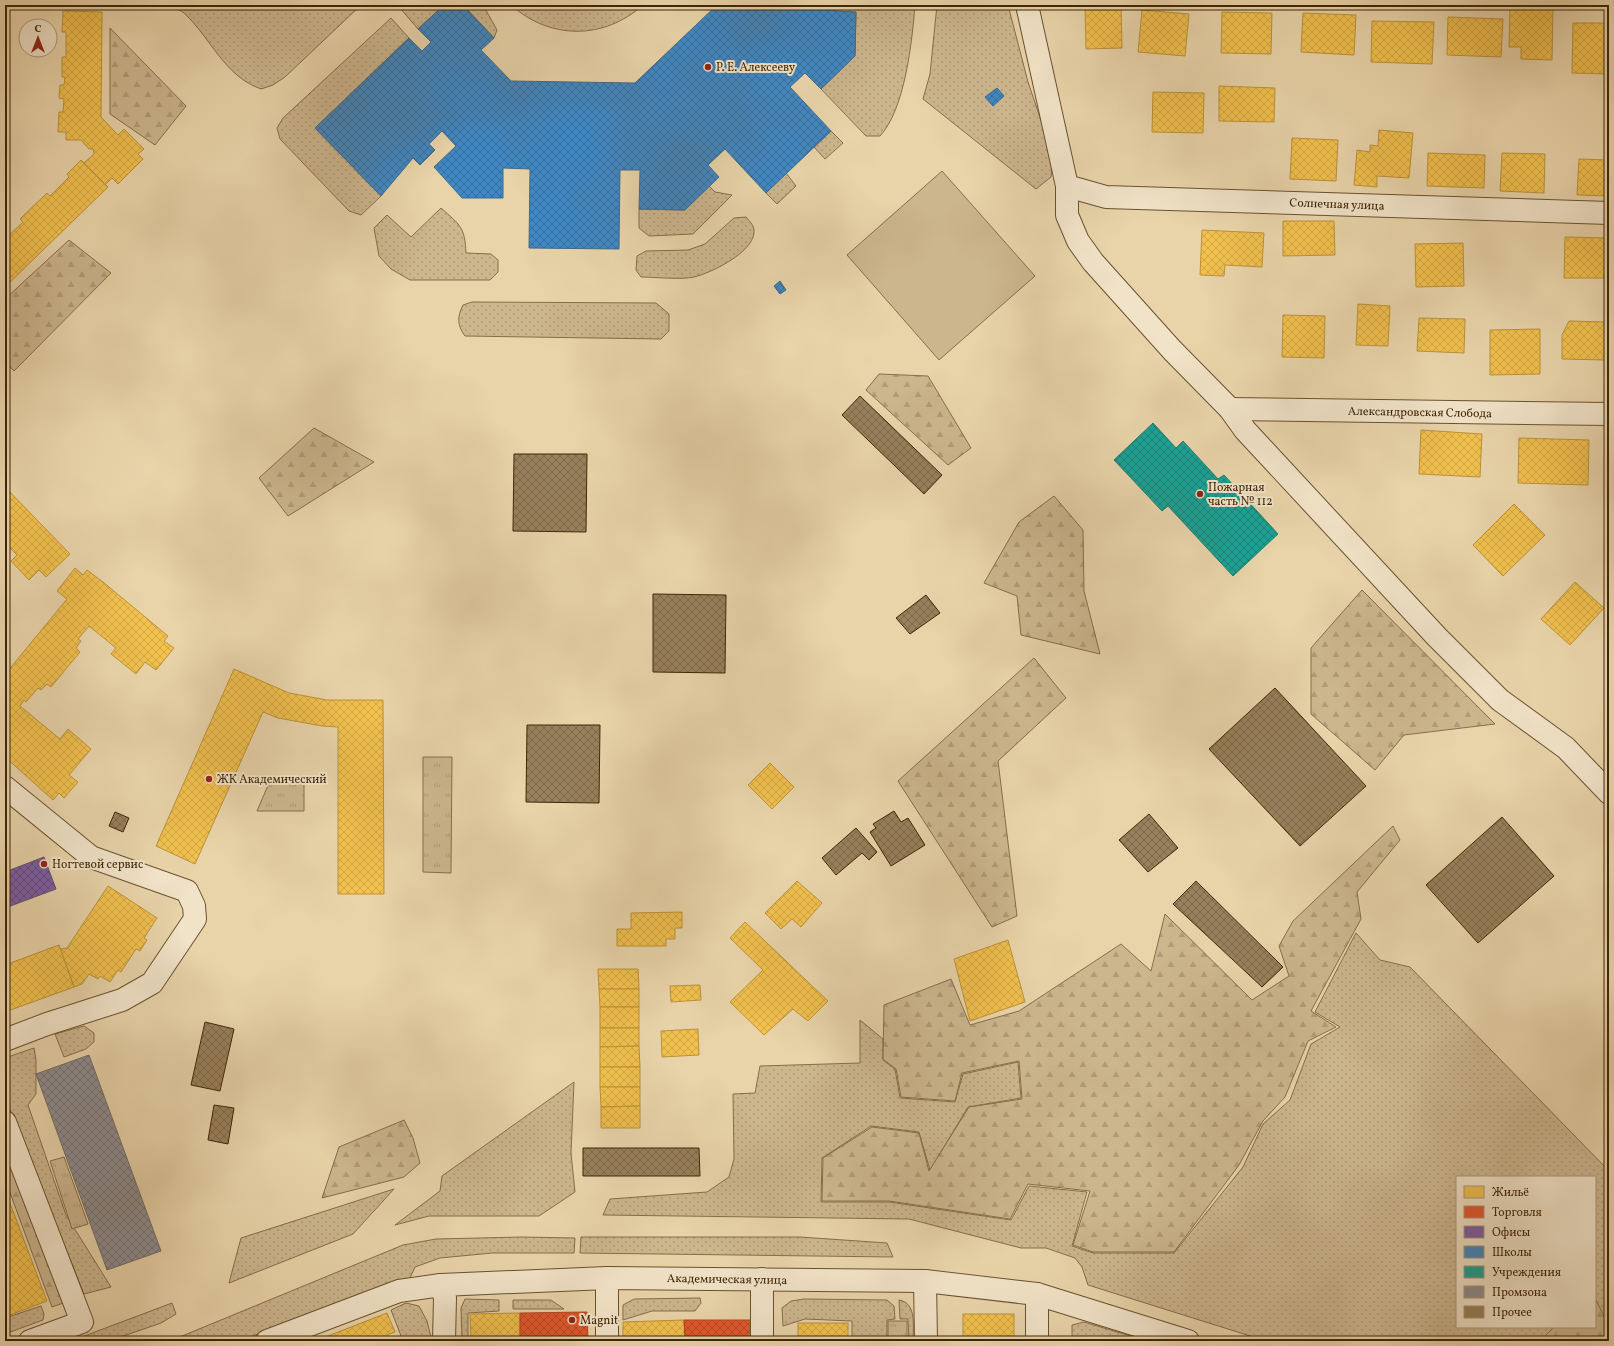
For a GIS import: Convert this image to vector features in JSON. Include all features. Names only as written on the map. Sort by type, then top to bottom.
[{"type":"street","points":[[1027,5],[1067,186],[1067,215],[1078,241],[1092,262],[1172,350],[1230,409],[1245,430],[1442,643],[1500,700],[1566,748],[1609,793]]},
{"type":"street","name":"Солнечная улица","points":[[1067,186],[1106,197],[1609,213]]},
{"type":"street","name":"Александровская Слобода","points":[[1230,409],[1609,414]]},
{"type":"street","points":[[5,787],[91,856],[187,891],[194,906],[194,919],[152,983],[122,1000],[48,1024],[5,1040]]},
{"type":"street","points":[[5,1122],[82,1322],[30,1341]]},
{"type":"street","points":[[607,1278],[607,1341]]},
{"type":"street","name":"Академическая улица","points":[[267,1341],[399,1291],[441,1285],[607,1278],[925,1281],[1037,1294],[1188,1341]]},
{"type":"street","points":[[762,1280],[762,1341]]},
{"type":"street","points":[[925,1281],[926,1341]]},
{"type":"street","points":[[441,1285],[445,1298],[444,1341]]},
{"type":"street","points":[[1037,1294],[1037,1341]]},
{"type":"green space","points":[[155,5],[361,5],[285,77],[273,85],[261,89],[248,83],[227,66],[194,23],[184,13],[178,10]]},
{"type":"green space","points":[[403,5],[444,5],[418,29],[400,8]]},
{"type":"green space","points":[[463,5],[483,5],[497,30],[494,38]]},
{"type":"green space","points":[[511,5],[643,5],[628,16],[611,25],[594,30],[577,31],[560,30],[543,25],[526,16]]},
{"type":"green space","points":[[834,5],[915,5],[906,74],[896,109],[889,124],[880,136],[866,136],[821,89],[855,56],[856,12],[834,11]]},
{"type":"green space","points":[[937,5],[1008,5],[1028,82],[1053,156],[1051,177],[1036,189],[923,99],[930,74]]},
{"type":"green space","points":[[391,18],[409,38],[315,128],[381,196],[361,215],[349,211],[280,139],[277,128],[283,118]]},
{"type":"green space","points":[[110,28],[186,106],[155,145],[110,114]]},
{"type":"green space","points":[[831,131],[843,143],[825,159],[814,147]]},
{"type":"green space","points":[[942,171],[1035,276],[939,360],[847,255]]},
{"type":"green space","points":[[786,173],[796,186],[777,204],[766,193]]},
{"type":"green space","points":[[709,186],[715,192],[732,195],[693,234],[649,236],[639,228],[639,209],[685,210]]},
{"type":"green space","points":[[441,208],[457,223],[463,232],[466,253],[491,254],[498,260],[498,272],[490,280],[410,280],[391,269],[379,256],[374,228],[387,215],[411,237]]},
{"type":"green space","points":[[746,217],[754,228],[752,240],[739,255],[720,267],[701,275],[688,278],[641,277],[636,270],[637,256],[646,251],[688,250],[705,244],[734,218]]},
{"type":"green space","points":[[69,240],[111,273],[14,371],[5,361],[5,299]]},
{"type":"green space","points":[[472,302],[656,303],[669,314],[669,331],[661,339],[465,336],[459,325],[459,317],[463,305]]},
{"type":"green space","points":[[879,374],[928,376],[971,448],[948,465],[866,390]]},
{"type":"green space","points":[[314,428],[374,462],[288,516],[259,478]]},
{"type":"green space","points":[[1054,496],[1083,530],[1084,591],[1100,654],[1021,635],[1017,596],[984,583],[1019,522]]},
{"type":"green space","points":[[1362,590],[1495,724],[1404,735],[1375,770],[1311,714],[1311,648]]},
{"type":"green space","points":[[1034,658],[1066,698],[998,761],[1017,916],[992,927],[898,781]]},
{"type":"green space","points":[[423,757],[452,757],[451,873],[423,872]]},
{"type":"green space","points":[[269,783],[304,783],[304,811],[257,811]]},
{"type":"green space","points":[[1393,826],[1400,840],[1357,892],[1361,919],[1311,1011],[1336,1027],[1308,1041],[1285,1097],[1263,1121],[1239,1165],[1174,1252],[1093,1252],[1073,1245],[1090,1191],[1028,1184],[1010,1219],[889,1201],[822,1201],[823,1158],[872,1127],[919,1133],[929,1171],[969,1107],[1022,1099],[1019,1061],[962,1073],[955,1101],[901,1097],[896,1069],[883,1059],[884,1005],[951,979],[970,1025],[1019,1011],[1121,944],[1151,971],[1165,914],[1252,1000],[1289,976],[1279,946],[1293,921]]},
{"type":"green space","points":[[1356,933],[1380,960],[1410,967],[1609,1171],[1609,1341],[1266,1341],[1088,1285],[1082,1267],[1075,1258],[1046,1248],[1021,1248],[909,1219],[603,1215],[610,1199],[707,1192],[729,1177],[734,1159],[733,1094],[755,1093],[760,1066],[860,1063],[860,1020],[883,1039],[883,1060],[895,1069],[900,1098],[955,1102],[963,1074],[1018,1062],[1021,1098],[968,1107],[930,1170],[919,1132],[871,1126],[822,1158],[821,1202],[889,1202],[1011,1220],[1029,1186],[1087,1192],[1072,1246],[1093,1253],[1174,1253],[1243,1167],[1263,1124],[1290,1100],[1311,1044],[1340,1027],[1315,1012]]},
{"type":"green space","points":[[84,1026],[94,1033],[94,1042],[86,1049],[64,1057],[55,1034]]},
{"type":"green space","points":[[34,1048],[36,1060],[36,1094],[28,1105],[66,1215],[111,1287],[84,1294],[5,1097],[5,1058]]},
{"type":"green space","points":[[574,1082],[571,1153],[575,1192],[539,1216],[429,1216],[395,1225],[440,1191],[442,1176]]},
{"type":"green space","points":[[404,1120],[413,1138],[420,1163],[404,1177],[322,1198],[339,1147]]},
{"type":"green space","points":[[5,1130],[66,1302],[52,1307],[5,1179]]},
{"type":"green space","points":[[64,1157],[88,1224],[72,1229],[50,1161]]},
{"type":"green space","points":[[394,1189],[353,1234],[229,1283],[241,1238]]},
{"type":"green space","points":[[522,1237],[575,1238],[574,1253],[492,1253],[440,1258],[415,1267],[410,1278],[239,1341],[170,1341],[403,1245],[436,1239]]},
{"type":"green space","points":[[581,1237],[800,1237],[887,1243],[893,1257],[580,1253]]},
{"type":"green space","points":[[700,1298],[701,1303],[695,1311],[652,1311],[623,1320],[623,1305],[634,1299]]},
{"type":"green space","points":[[465,1299],[499,1300],[499,1311],[468,1313],[468,1341],[462,1341],[461,1308]]},
{"type":"green space","points":[[804,1299],[887,1300],[894,1306],[895,1319],[887,1320],[887,1341],[852,1341],[852,1321],[805,1319],[783,1326],[782,1308],[791,1301]]},
{"type":"green space","points":[[513,1300],[551,1300],[564,1309],[513,1309]]},
{"type":"green space","points":[[899,1300],[905,1302],[911,1310],[913,1316],[913,1341],[909,1341],[908,1319],[900,1319]]},
{"type":"green space","points":[[1596,1300],[1609,1326],[1609,1341],[1540,1341],[1553,1328],[1596,1328]]},
{"type":"green space","points":[[172,1303],[176,1314],[161,1323],[109,1341],[71,1341]]},
{"type":"green space","points":[[406,1303],[419,1306],[427,1321],[432,1341],[403,1341],[391,1310]]},
{"type":"green space","points":[[41,1306],[44,1314],[43,1320],[5,1334],[5,1318]]},
{"type":"green space","points":[[888,1321],[907,1321],[907,1341],[888,1341]]},
{"type":"green space","points":[[1084,1322],[1147,1341],[1072,1340],[1072,1325]]},
{"type":"building: Жильё","points":[[1121,5],[1122,48],[1086,49],[1085,6]]},
{"type":"building: Жильё","points":[[1510,5],[1553,5],[1552,60],[1521,59],[1521,47],[1509,47]]},
{"type":"building: Жильё","points":[[1142,10],[1189,14],[1185,56],[1138,52]]},
{"type":"building: Жильё","points":[[63,11],[102,12],[101,117],[118,135],[124,129],[144,149],[138,154],[143,159],[118,184],[112,178],[105,185],[84,163],[94,154],[93,149],[89,149],[81,140],[66,140],[66,132],[58,132],[59,112],[63,112],[64,99],[59,98],[60,85],[64,85],[65,77],[62,77],[62,57],[66,57],[66,32],[62,32]]},
{"type":"building: Жильё","points":[[1222,12],[1272,13],[1271,54],[1221,53]]},
{"type":"building: Жильё","points":[[1303,13],[1356,15],[1354,55],[1301,52]]},
{"type":"building: Жильё","points":[[1448,17],[1503,19],[1501,57],[1447,55]]},
{"type":"building: Жильё","points":[[1372,21],[1434,22],[1432,64],[1371,62]]},
{"type":"building: Жильё","points":[[1573,23],[1609,23],[1608,74],[1572,73]]},
{"type":"building: Жильё","points":[[1219,86],[1275,88],[1274,122],[1219,121]]},
{"type":"building: Жильё","points":[[1153,92],[1204,93],[1203,133],[1152,132]]},
{"type":"building: Жильё","points":[[1379,130],[1413,133],[1409,178],[1377,176],[1377,187],[1354,185],[1357,150],[1370,152],[1370,145],[1378,146]]},
{"type":"building: Жильё","points":[[1292,138],[1338,140],[1336,181],[1290,179]]},
{"type":"building: Жильё","points":[[1428,153],[1485,155],[1484,188],[1427,186]]},
{"type":"building: Жильё","points":[[1502,153],[1545,154],[1544,193],[1500,191]]},
{"type":"building: Жильё","points":[[1579,159],[1609,160],[1609,196],[1577,195]]},
{"type":"building: Жильё","points":[[81,160],[108,187],[5,287],[5,239],[23,222],[20,219],[47,193],[50,196],[69,177],[67,174]]},
{"type":"building: Жильё","points":[[1283,221],[1334,221],[1335,255],[1283,256]]},
{"type":"building: Жильё","points":[[1202,230],[1264,233],[1262,267],[1225,265],[1224,276],[1200,275]]},
{"type":"building: Жильё","points":[[1565,237],[1609,238],[1609,278],[1564,278]]},
{"type":"building: Жильё","points":[[1463,243],[1464,286],[1416,287],[1415,244]]},
{"type":"building: Жильё","points":[[1358,304],[1390,306],[1388,346],[1356,345]]},
{"type":"building: Жильё","points":[[1283,315],[1325,316],[1324,358],[1282,357]]},
{"type":"building: Жильё","points":[[1419,318],[1465,319],[1464,353],[1417,351]]},
{"type":"building: Жильё","points":[[1569,321],[1606,322],[1605,360],[1562,359],[1562,335]]},
{"type":"building: Жильё","points":[[1540,329],[1540,374],[1490,375],[1490,330]]},
{"type":"building: Жильё","points":[[1421,430],[1482,434],[1480,477],[1419,474]]},
{"type":"building: Жильё","points":[[1519,438],[1589,440],[1588,485],[1518,483]]},
{"type":"building: Жильё","points":[[5,487],[70,554],[46,577],[39,570],[29,580],[11,561],[17,555],[5,543]]},
{"type":"building: Жильё","points":[[1514,504],[1545,535],[1503,576],[1473,545]]},
{"type":"building: Жильё","points":[[75,568],[83,575],[87,570],[103,582],[168,636],[164,641],[174,648],[156,670],[145,662],[136,674],[111,654],[116,648],[89,626],[78,639],[81,641],[76,648],[80,652],[51,687],[47,684],[41,690],[38,688],[26,702],[24,700],[20,706],[60,739],[68,729],[91,749],[69,775],[78,782],[64,798],[59,793],[53,800],[5,757],[5,671],[7,672],[67,599],[57,591]]},
{"type":"building: Жильё","points":[[1575,582],[1604,608],[1570,645],[1541,619]]},
{"type":"building: Жильё","name":"ЖК Академический","points":[[234,669],[289,693],[327,700],[383,700],[384,894],[338,894],[338,727],[322,726],[278,718],[263,712],[195,864],[156,846]]},
{"type":"building: Жильё","points":[[770,763],[794,787],[772,809],[748,785]]},
{"type":"building: Жильё","points":[[797,881],[822,903],[801,927],[792,919],[781,929],[765,913]]},
{"type":"building: Жильё","points":[[108,886],[157,918],[144,938],[147,940],[140,951],[136,949],[121,972],[118,970],[110,982],[100,976],[98,979],[89,974],[82,984],[74,987],[60,949],[67,948]]},
{"type":"building: Жильё","points":[[682,912],[682,928],[675,928],[675,939],[666,939],[666,946],[617,946],[617,929],[631,929],[631,913]]},
{"type":"building: Жильё","points":[[745,922],[828,1001],[808,1021],[793,1009],[764,1035],[730,1002],[763,970],[730,938]]},
{"type":"building: Жильё","points":[[1008,940],[1025,1002],[970,1021],[954,959]]},
{"type":"building: Жильё","points":[[59,945],[74,987],[5,1012],[5,965]]},
{"type":"building: Жильё","points":[[598,969],[638,969],[639,989],[599,989]]},
{"type":"building: Жильё","points":[[700,985],[701,1000],[671,1002],[670,986]]},
{"type":"building: Жильё","points":[[599,989],[639,989],[639,1007],[600,1007]]},
{"type":"building: Жильё","points":[[600,1007],[639,1007],[639,1028],[600,1028]]},
{"type":"building: Жильё","points":[[600,1028],[639,1028],[639,1046],[600,1047]]},
{"type":"building: Жильё","points":[[698,1029],[699,1055],[662,1057],[661,1031]]},
{"type":"building: Жильё","points":[[639,1046],[640,1067],[600,1067],[600,1047]]},
{"type":"building: Жильё","points":[[600,1067],[640,1067],[640,1087],[600,1087]]},
{"type":"building: Жильё","points":[[600,1087],[640,1087],[640,1106],[601,1107]]},
{"type":"building: Жильё","points":[[640,1106],[640,1128],[601,1128],[601,1107]]},
{"type":"building: Жильё","points":[[5,1190],[47,1301],[5,1317]]},
{"type":"building: Жильё","points":[[387,1313],[395,1332],[387,1335],[389,1341],[315,1341]]},
{"type":"building: Жильё","points":[[520,1313],[520,1341],[471,1341],[470,1314]]},
{"type":"building: Жильё","points":[[963,1314],[1014,1314],[1014,1341],[963,1341]]},
{"type":"building: Жильё","points":[[684,1320],[685,1341],[623,1341],[623,1322]]},
{"type":"building: Жильё","points":[[798,1323],[848,1323],[848,1341],[798,1341]]},
{"type":"building: Торговля","points":[[587,1312],[588,1341],[520,1341],[520,1313]]},
{"type":"building: Торговля","points":[[684,1320],[751,1320],[751,1341],[685,1341]]},
{"type":"building: Офисы","points":[[44,857],[56,889],[5,908],[5,872]]},
{"type":"building: Школы","points":[[444,5],[463,5],[494,38],[481,50],[511,81],[635,83],[717,5],[834,5],[834,11],[856,12],[855,56],[821,89],[805,73],[790,87],[831,131],[766,193],[725,149],[708,165],[719,177],[685,210],[639,209],[640,170],[620,170],[619,249],[529,248],[530,169],[503,168],[503,198],[462,198],[434,167],[456,146],[442,131],[429,144],[435,150],[420,165],[413,158],[381,196],[315,128],[409,38],[422,51],[431,42],[418,29]]},
{"type":"building: Школы","points":[[997,88],[1004,96],[993,106],[985,97]]},
{"type":"building: Школы","points":[[780,281],[786,290],[780,294],[774,286]]},
{"type":"building: Учреждения","points":[[1153,423],[1176,448],[1183,441],[1218,479],[1224,475],[1278,534],[1233,576],[1168,506],[1162,511],[1114,460]]},
{"type":"building: Промзона","points":[[89,1055],[161,1251],[107,1270],[36,1074]]},
{"type":"building: Прочее","points":[[860,396],[942,475],[924,494],[842,415]]},
{"type":"building: Прочее","points":[[514,454],[587,454],[586,532],[513,531]]},
{"type":"building: Прочее","points":[[653,594],[726,595],[725,673],[653,672]]},
{"type":"building: Прочее","points":[[926,595],[940,613],[910,634],[896,618]]},
{"type":"building: Прочее","points":[[1275,688],[1366,786],[1300,846],[1209,749]]},
{"type":"building: Прочее","points":[[527,725],[600,725],[599,803],[526,802]]},
{"type":"building: Прочее","points":[[894,811],[901,822],[908,818],[925,845],[891,866],[870,832],[876,828],[873,824]]},
{"type":"building: Прочее","points":[[115,812],[129,818],[123,832],[109,826]]},
{"type":"building: Прочее","points":[[1149,814],[1178,848],[1148,872],[1119,840]]},
{"type":"building: Прочее","points":[[1502,817],[1554,876],[1478,943],[1426,885]]},
{"type":"building: Прочее","points":[[856,828],[877,852],[869,860],[862,853],[836,875],[822,858]]},
{"type":"building: Прочее","points":[[1196,881],[1283,967],[1262,987],[1173,904]]},
{"type":"building: Прочее","points":[[205,1022],[234,1029],[220,1091],[191,1085]]},
{"type":"building: Прочее","points":[[214,1105],[234,1108],[228,1144],[208,1140]]},
{"type":"building: Прочее","points":[[583,1148],[699,1148],[700,1176],[583,1176]]},
{"type":"place","name":"Р. Е. Алексееву","points":[[708,67]]},
{"type":"place","name":"Пожарная часть № 112","points":[[1200,494]]},
{"type":"place","name":"ЖК Академический","points":[[209,779]]},
{"type":"place","name":"Ногтевой сервис","points":[[44,864]]},
{"type":"place","name":"Magnit","points":[[572,1320]]}]
